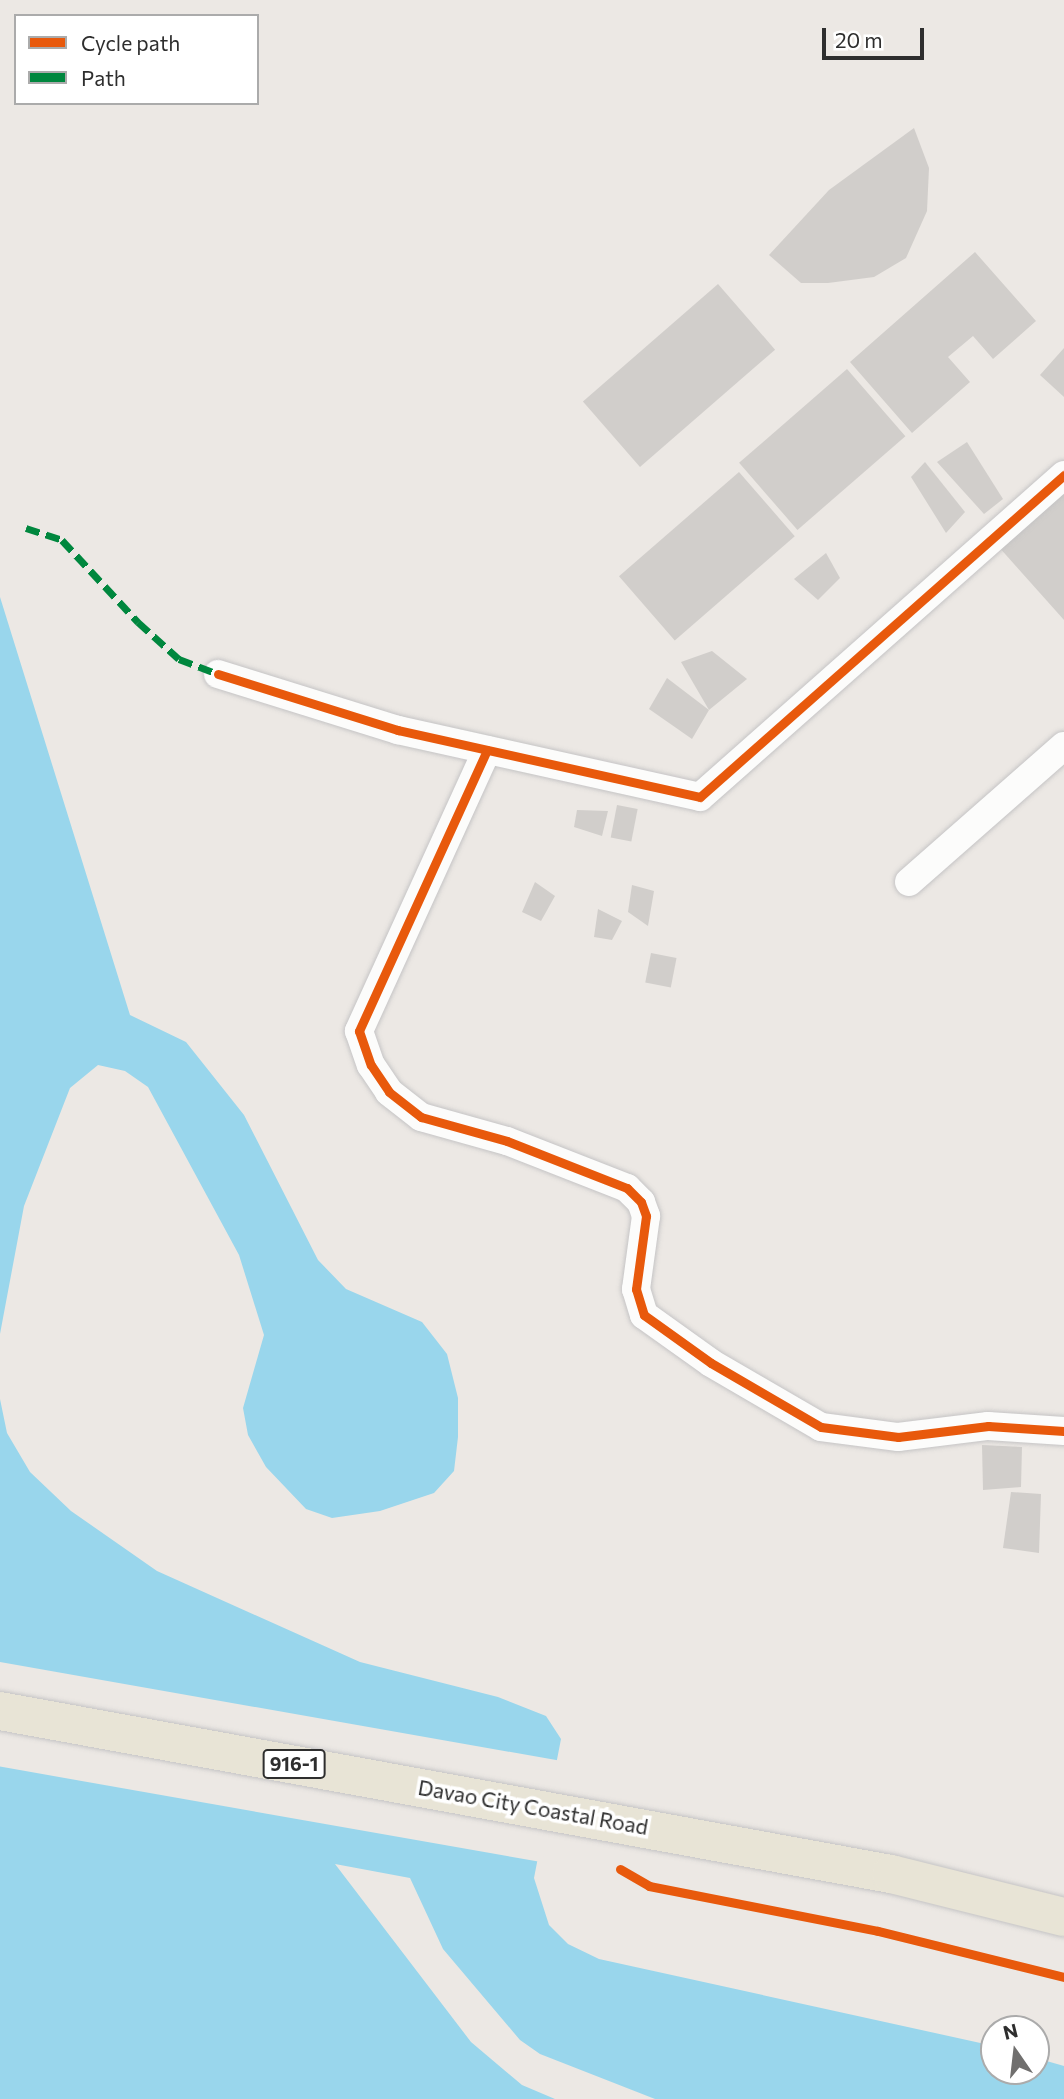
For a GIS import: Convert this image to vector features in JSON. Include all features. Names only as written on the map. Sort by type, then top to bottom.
[{"type":"main road","name":"Davao City Coastal Road","points":[[0,1711],[589,1816],[891,1874],[1064,1917]]},
{"type":"street","points":[[218,674],[398,730],[701,797],[1064,475]]},
{"type":"street","points":[[909,882],[1064,746]]},
{"type":"street","points":[[487,750],[359,1031],[371,1065],[390,1092],[421,1117],[507,1141],[626,1188],[641,1202],[646,1216],[636,1289],[644,1315],[711,1363],[821,1427],[898,1437],[988,1426],[1064,1431]]},
{"type":"water","points":[[0,597],[130,1015],[186,1042],[244,1115],[318,1260],[346,1289],[422,1322],[447,1354],[458,1398],[458,1437],[454,1471],[434,1493],[380,1511],[332,1518],[306,1509],[266,1467],[248,1435],[243,1408],[264,1335],[239,1255],[148,1087],[125,1071],[98,1065],[70,1088],[24,1206],[0,1334]]},
{"type":"water","points":[[0,1399],[7,1433],[30,1472],[71,1511],[157,1571],[360,1662],[498,1697],[546,1716],[561,1739],[534,1878],[549,1925],[568,1944],[599,1959],[980,2043],[980,2085],[1050,2085],[1050,2062],[1064,2066],[1064,2099],[655,2099],[540,2054],[520,2040],[443,1949],[410,1878],[335,1864],[471,2042],[522,2085],[555,2099],[0,2099]]},
{"type":"pier","points":[[0,1662],[560,1761],[542,1862],[0,1767]]},
{"type":"building","points":[[914,128],[929,168],[927,211],[906,258],[874,277],[828,283],[801,283],[769,255],[829,190]]},
{"type":"building","points":[[975,252],[1036,321],[993,359],[973,336],[948,357],[970,382],[912,433],[850,362]]},
{"type":"building","points":[[718,284],[775,350],[640,467],[583,401]]},
{"type":"building","points":[[1064,348],[1064,397],[1040,375]]},
{"type":"building","points":[[847,369],[905,436],[797,530],[739,463]]},
{"type":"building","points":[[967,442],[1003,499],[984,514],[937,462]]},
{"type":"building","points":[[925,462],[965,512],[946,533],[911,477]]},
{"type":"building","points":[[739,472],[795,536],[675,640],[619,576]]},
{"type":"building","points":[[1064,489],[1064,620],[998,546]]},
{"type":"building","points":[[826,553],[840,578],[818,600],[794,579]]},
{"type":"building","points":[[712,651],[747,679],[709,710],[681,662]]},
{"type":"building","points":[[667,678],[709,710],[692,739],[649,709]]},
{"type":"building","points":[[617,805],[638,809],[631,841],[611,837]]},
{"type":"building","points":[[577,810],[608,811],[602,836],[574,827]]},
{"type":"building","points":[[535,882],[555,896],[541,921],[522,912]]},
{"type":"building","points":[[632,885],[654,891],[648,926],[628,912]]},
{"type":"building","points":[[598,909],[622,921],[612,940],[594,937]]},
{"type":"building","points":[[651,953],[677,958],[671,987],[645,982]]},
{"type":"building","points":[[982,1445],[1022,1447],[1021,1487],[983,1490]]},
{"type":"building","points":[[1011,1492],[1041,1494],[1039,1553],[1003,1548]]},
{"type":"marked path","points":[[26,528],[62,540],[138,622],[179,659],[218,674]]},
{"type":"cycle path","points":[[218,674],[398,730],[700,797],[1064,475]]},
{"type":"cycle path","points":[[487,750],[359,1031],[371,1065],[389,1092],[421,1117],[507,1141],[627,1188],[641,1202],[646,1216],[636,1289],[644,1315],[711,1363],[821,1427],[898,1437],[988,1426],[1064,1431]]},
{"type":"cycle path","points":[[620,1869],[649,1886],[878,1931],[1064,1977]]}]
